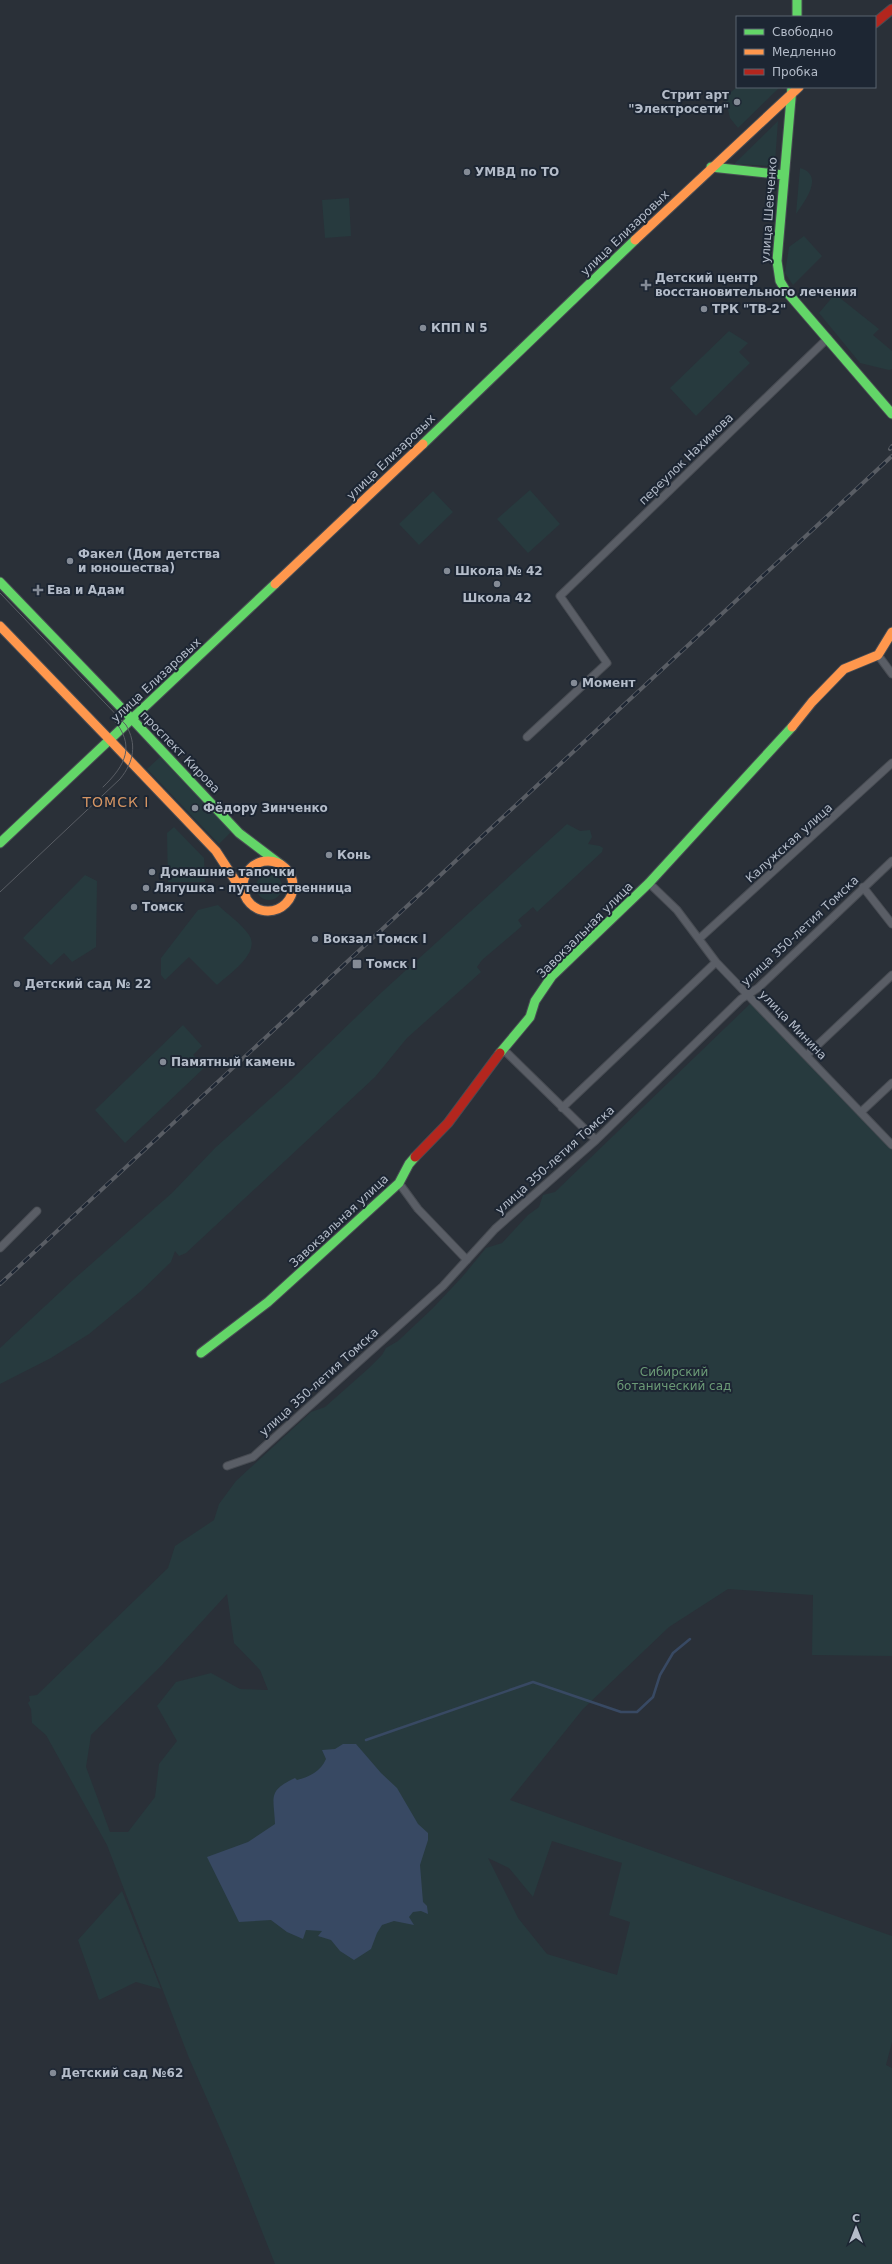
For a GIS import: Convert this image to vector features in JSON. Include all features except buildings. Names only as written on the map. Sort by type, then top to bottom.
[{"type":"main road","points":[[797,0],[797,16]]},
{"type":"main road","points":[[876,22],[892,9]]},
{"type":"main road","name":"улица Елизаровых","points":[[0,843],[794,89]]},
{"type":"main road","name":"улица Шевченко","points":[[794,89],[784,175],[776,268],[780,281],[796,303],[828,338],[892,414]]},
{"type":"main road","points":[[711,167],[784,175]]},
{"type":"main road","name":"проспект Кирова","points":[[0,582],[239,832],[280,864]]},
{"type":"main road","points":[[0,626],[216,851],[246,897],[254,906],[265,910],[278,909],[288,901],[293,890],[293,882],[289,872],[280,864],[266,861],[251,868],[245,877],[244,885],[246,897]]},
{"type":"main road","points":[[878,655],[892,632]]},
{"type":"main road","name":"Завокзальная улица","points":[[201,1353],[268,1302],[399,1183],[409,1164],[448,1123],[503,1049],[530,1017],[535,1001],[552,976],[648,883],[844,668],[878,655]]},
{"type":"street","name":"переулок Нахимова","points":[[528,737],[607,663],[560,596],[828,338]]},
{"type":"street","points":[[878,655],[892,674]]},
{"type":"street","name":"Калужская улица","points":[[700,938],[892,763]]},
{"type":"street","name":"улица 350-летия Томска","points":[[227,1466],[253,1457],[443,1286],[495,1229],[596,1140],[741,999],[758,988],[892,860]]},
{"type":"street","name":"улица Минина","points":[[648,883],[677,910],[700,938],[716,962],[892,1145]]},
{"type":"street","points":[[863,887],[892,924]]},
{"type":"street","points":[[562,1108],[716,962]]},
{"type":"street","points":[[807,1055],[892,975]]},
{"type":"street","points":[[503,1049],[596,1140]]},
{"type":"street","points":[[861,1112],[892,1083]]},
{"type":"street","points":[[399,1183],[418,1209],[467,1260]]},
{"type":"street","points":[[0,1248],[36,1211]]},
{"type":"green space","points":[[736,88],[779,88],[738,128],[730,118],[725,97]]},
{"type":"green space","points":[[778,121],[775,162],[771,166],[734,164]]},
{"type":"green space","points":[[800,168],[807,171],[811,176],[812,182],[808,196],[796,214]]},
{"type":"green space","points":[[349,198],[351,236],[325,238],[322,200]]},
{"type":"green space","points":[[804,236],[822,256],[793,285],[785,273],[789,247]]},
{"type":"green space","points":[[835,294],[879,329],[873,335],[892,351],[892,369],[889,370],[860,363],[819,313]]},
{"type":"green space","points":[[729,331],[748,343],[739,352],[750,363],[696,416],[670,388]]},
{"type":"green space","points":[[530,490],[560,524],[528,553],[497,519]]},
{"type":"green space","points":[[433,491],[453,512],[419,545],[399,524]]},
{"type":"green space","points":[[160,757],[231,832],[219,844],[147,769]]},
{"type":"green space","points":[[567,824],[580,831],[590,830],[592,837],[588,844],[600,846],[603,848],[602,852],[537,912],[533,907],[518,920],[522,926],[482,960],[477,967],[481,972],[407,1038],[375,1077],[186,1253],[179,1256],[175,1251],[171,1262],[141,1291],[89,1334],[51,1358],[0,1384],[0,1348],[73,1280],[172,1193],[215,1148],[288,1083],[383,991]]},
{"type":"green space","points":[[174,827],[204,858],[205,882],[168,882],[167,833]]},
{"type":"green space","points":[[269,874],[278,878],[282,887],[278,896],[269,900],[260,896],[256,887],[260,878]]},
{"type":"green space","points":[[85,875],[97,881],[96,947],[72,962],[64,953],[51,965],[23,938]]},
{"type":"green space","points":[[218,905],[249,935],[252,942],[251,949],[247,956],[236,969],[217,985],[189,957],[165,980],[161,975],[161,958],[198,910]]},
{"type":"green space","name":"Сибирский ботанический сад","points":[[752,1002],[892,1149],[892,1656],[812,1655],[813,1595],[728,1589],[669,1627],[583,1709],[510,1800],[892,1936],[892,2042],[886,2065],[892,2068],[892,2264],[275,2264],[230,2151],[189,2058],[107,1845],[46,1735],[32,1723],[31,1709],[28,1703],[30,1701],[29,1696],[37,1695],[168,1568],[175,1546],[214,1520],[219,1504],[236,1481],[311,1412],[325,1407],[369,1368],[382,1355],[386,1348],[398,1341],[433,1308],[463,1276],[486,1248],[502,1243],[528,1215],[539,1207],[543,1195],[555,1192]],"holes":[[[227,1594],[234,1643],[260,1670],[268,1690],[240,1689],[211,1673],[176,1682],[157,1706],[177,1741],[159,1764],[155,1797],[128,1832],[110,1832],[86,1767],[91,1735],[162,1665]],[[552,1841],[622,1863],[609,1915],[630,1922],[617,1975],[547,1954],[518,1918],[488,1858],[509,1868],[533,1897]]]},
{"type":"green space","points":[[183,1025],[202,1046],[193,1055],[205,1067],[125,1143],[95,1110]]},
{"type":"green space","points":[[122,1891],[161,1989],[136,1982],[99,2000],[78,1940]]},
{"type":"water","points":[[343,1744],[356,1744],[381,1773],[397,1788],[418,1824],[428,1833],[428,1840],[420,1865],[423,1902],[427,1906],[428,1914],[421,1911],[413,1912],[409,1917],[414,1925],[394,1921],[382,1925],[377,1933],[371,1949],[354,1960],[340,1951],[331,1940],[318,1936],[322,1931],[306,1930],[303,1939],[287,1932],[271,1920],[239,1922],[207,1857],[248,1842],[275,1824],[274,1796],[276,1791],[295,1778],[297,1780],[301,1779],[318,1770],[326,1759],[322,1750],[335,1749]]},
{"type":"waterway","points":[[366,1740],[533,1682],[621,1712],[637,1712],[653,1697],[660,1675],[673,1653],[690,1639]]},
{"type":"tram line","points":[[0,593],[126,725],[132,739],[133,746],[131,759],[125,773],[120,779],[0,892]]},
{"type":"tram line","points":[[103,787],[118,771],[125,754],[126,746],[124,738],[120,728],[113,719]]},
{"type":"railway","points":[[0,1284],[892,456]]},
{"type":"traffic: fast","points":[[797,0],[797,16]]},
{"type":"traffic: fast","points":[[792,88],[777,261],[780,281],[786,291],[892,414]]},
{"type":"traffic: fast","points":[[711,167],[784,175]]},
{"type":"traffic: fast","points":[[423,444],[635,240]]},
{"type":"traffic: fast","points":[[0,582],[132,719]]},
{"type":"traffic: fast","points":[[0,843],[275,584]]},
{"type":"traffic: fast","points":[[132,719],[239,833],[280,864]]},
{"type":"traffic: fast","points":[[500,1053],[530,1017],[535,1001],[552,976],[649,883],[792,727]]},
{"type":"traffic: fast","points":[[201,1353],[268,1302],[399,1183],[409,1164],[415,1157]]},
{"type":"traffic: slow","points":[[635,240],[798,88]]},
{"type":"traffic: slow","points":[[275,584],[423,444]]},
{"type":"traffic: slow","points":[[0,626],[110,740]]},
{"type":"traffic: slow","points":[[792,727],[812,702],[844,669],[878,655],[892,632]]},
{"type":"traffic: slow","points":[[110,740],[216,851],[246,897]]},
{"type":"traffic: slow","points":[[268,861],[277,863],[288,872],[293,886],[291,895],[282,906],[268,911],[259,909],[248,900],[243,886],[245,877],[254,866],[268,861]]},
{"type":"traffic: jam","points":[[876,22],[892,9]]},
{"type":"traffic: jam","points":[[415,1157],[448,1123],[500,1053]]},
{"type":"place","name":"Стрит арт \"Электросети\"","points":[[737,102]]},
{"type":"place","name":"УМВД по ТО","points":[[467,172]]},
{"type":"place","name":"Детский центр восстановительного лечения","points":[[646,285]]},
{"type":"place","name":"ТРК \"ТВ-2\"","points":[[704,309]]},
{"type":"place","name":"КПП N 5","points":[[423,328]]},
{"type":"place","name":"Факел (Дом детства и юношества)","points":[[70,561]]},
{"type":"place","name":"Школа № 42","points":[[447,571]]},
{"type":"place","name":"Школа 42","points":[[497,584]]},
{"type":"place","name":"Ева и Адам","points":[[38,590]]},
{"type":"place","name":"Момент","points":[[574,683]]},
{"type":"place","name":"Фёдору Зинченко","points":[[195,808]]},
{"type":"place","name":"Конь","points":[[329,855]]},
{"type":"place","name":"Домашние тапочки","points":[[152,872]]},
{"type":"place","name":"Лягушка - путешественница","points":[[146,888]]},
{"type":"place","name":"Томск","points":[[134,907]]},
{"type":"place","name":"Вокзал Томск I","points":[[315,939]]},
{"type":"place","name":"Томск I","points":[[357,964]]},
{"type":"place","name":"Детский сад № 22","points":[[17,984]]},
{"type":"place","name":"Памятный камень","points":[[163,1062]]},
{"type":"place","name":"Детский сад №62","points":[[53,2073]]},
{"type":"district","name":"ТОМСК I","points":[[116,802]]}]
